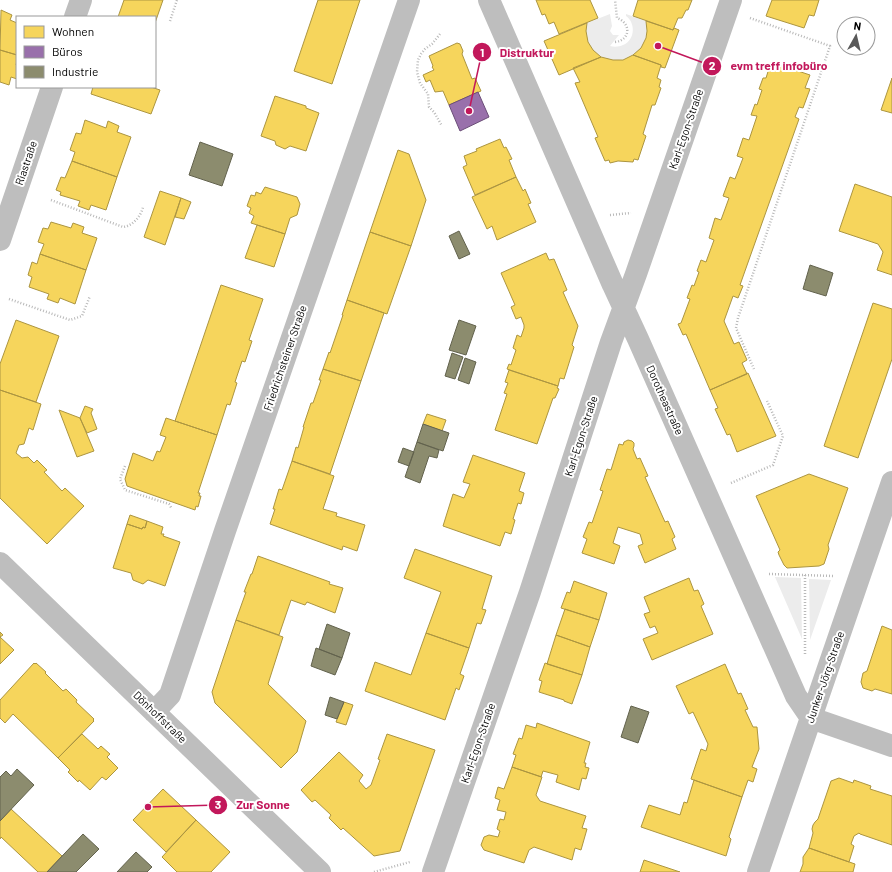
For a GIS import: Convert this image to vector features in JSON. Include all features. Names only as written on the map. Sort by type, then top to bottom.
[{"type":"street","points":[[76,16],[81,0]]},
{"type":"street","name":"Friedrichsteiner Straße","points":[[154,712],[170,695],[225,531],[409,0]]},
{"type":"street","name":"Dorotheastraße","points":[[489,0],[623,307],[796,696],[811,718]]},
{"type":"street","name":"Karl-Egon-Straße","points":[[425,866],[530,592],[611,342],[731,0]]},
{"type":"street","name":"Riastraße","points":[[0,240],[52,88]]},
{"type":"street","name":"Junker-Jörg-Straße","points":[[758,872],[892,482]]},
{"type":"street","name":"Dönhoffstraße","points":[[0,563],[320,872]]},
{"type":"street","points":[[811,718],[892,746]]},
{"type":"path","points":[[170,21],[177,0]]},
{"type":"path","points":[[615,0],[617,18],[624,22],[627,27],[627,31],[624,38],[615,42]]},
{"type":"path","points":[[750,18],[830,46],[738,318],[736,328],[754,369]]},
{"type":"path","points":[[440,34],[421,54],[418,60],[417,72],[420,83],[428,94],[429,107],[434,112],[442,126]]},
{"type":"path","points":[[51,200],[123,227],[128,226],[140,216],[143,207]]},
{"type":"path","points":[[610,215],[638,213]]},
{"type":"path","points":[[9,299],[70,320],[82,316],[90,296]]},
{"type":"path","points":[[732,483],[773,464],[783,436],[767,401]]},
{"type":"path","points":[[125,466],[120,479],[125,490],[169,504],[172,508]]},
{"type":"path","points":[[764,573],[837,576]]},
{"type":"path","points":[[805,575],[805,661]]},
{"type":"path","points":[[374,872],[425,866]]},
{"type":"shaded area","points":[[610,14],[612,26],[610,31],[613,35],[619,35],[610,46],[618,46],[627,43],[632,35],[633,27],[626,14],[646,21],[646,36],[641,48],[632,56],[622,60],[610,60],[599,56],[591,48],[586,37],[587,23]]},
{"type":"shaded area","points":[[775,577],[801,578],[802,639]]},
{"type":"shaded area","points":[[809,579],[831,580],[810,640]]},
{"type":"building: Wohnen","points":[[124,0],[163,0],[156,20],[156,16],[118,16]]},
{"type":"building: Wohnen","points":[[318,0],[360,0],[332,84],[294,71]]},
{"type":"building: Wohnen","points":[[536,0],[590,0],[598,18],[559,34],[554,22],[549,24],[545,14],[542,15]]},
{"type":"building: Wohnen","points":[[638,0],[692,0],[688,10],[686,10],[682,18],[678,18],[673,30],[633,16]]},
{"type":"building: Wohnen","points":[[772,0],[819,0],[814,16],[809,15],[804,28],[766,16]]},
{"type":"building: Wohnen","points":[[1,10],[12,15],[10,20],[16,23],[16,55],[0,50]]},
{"type":"building: Wohnen","points":[[646,21],[673,30],[674,28],[679,30],[665,68],[661,67],[661,65],[633,55],[641,48],[646,38]]},
{"type":"building: Wohnen","points":[[587,23],[586,31],[588,42],[593,50],[601,57],[559,75],[544,41]]},
{"type":"building: Wohnen","points":[[457,43],[460,44],[463,51],[462,54],[472,79],[475,78],[481,91],[449,105],[443,91],[435,92],[430,80],[426,82],[423,75],[434,70],[429,56]]},
{"type":"building: Wohnen","points":[[0,50],[16,55],[16,79],[11,77],[9,85],[0,82]]},
{"type":"building: Wohnen","points":[[633,55],[661,65],[657,78],[661,80],[659,87],[661,88],[655,105],[652,105],[643,134],[646,136],[638,160],[634,159],[633,162],[618,161],[610,163],[609,160],[605,161],[595,138],[598,137],[575,83],[580,82],[573,68],[601,57],[613,60],[623,60]]},
{"type":"building: Wohnen","points":[[771,62],[810,75],[805,88],[810,89],[803,108],[799,107],[795,117],[799,119],[740,285],[743,286],[738,298],[733,296],[724,321],[734,344],[739,342],[747,360],[742,363],[747,374],[710,390],[686,334],[683,335],[678,324],[681,323],[690,299],[687,298],[692,285],[694,286],[701,260],[706,262],[714,240],[709,238],[715,218],[721,220],[729,198],[723,196],[730,177],[735,179],[743,158],[737,156],[743,138],[749,140],[757,116],[751,115],[755,104],[757,105],[762,90],[759,89],[763,78],[766,78]]},
{"type":"building: Wohnen","points":[[892,78],[892,113],[881,110]]},
{"type":"building: Wohnen","points":[[93,88],[154,88],[160,90],[151,114],[91,94]]},
{"type":"building: Wohnen","points":[[275,96],[306,106],[306,108],[319,113],[306,151],[290,146],[285,149],[276,145],[275,141],[261,136]]},
{"type":"building: Wohnen","points":[[85,120],[106,128],[108,121],[119,126],[117,132],[131,137],[117,177],[72,161],[75,152],[70,150],[76,133],[81,134]]},
{"type":"building: Wohnen","points":[[500,139],[504,148],[506,147],[512,159],[509,160],[516,177],[475,195],[463,167],[467,165],[464,156],[477,151],[476,149]]},
{"type":"building: Wohnen","points":[[398,150],[409,154],[426,200],[411,246],[370,232]]},
{"type":"building: Wohnen","points":[[72,161],[117,177],[106,210],[91,205],[89,210],[78,206],[80,201],[60,195],[61,192],[56,190],[61,177],[65,178]]},
{"type":"building: Wohnen","points":[[516,177],[523,191],[525,189],[531,203],[528,204],[536,222],[497,240],[492,226],[487,229],[472,197]]},
{"type":"building: Wohnen","points":[[855,184],[892,197],[892,275],[877,270],[883,252],[878,244],[839,231]]},
{"type":"building: Wohnen","points":[[265,187],[297,197],[300,204],[297,215],[290,218],[285,234],[251,223],[254,216],[249,213],[251,208],[247,206],[251,195],[255,196],[256,192],[261,194]]},
{"type":"building: Wohnen","points":[[160,191],[181,198],[165,245],[144,237]]},
{"type":"building: Wohnen","points":[[181,198],[191,202],[184,219],[175,217]]},
{"type":"building: Wohnen","points":[[51,222],[71,228],[73,223],[84,227],[82,233],[97,238],[86,270],[40,254],[44,244],[38,242],[43,228],[48,229]]},
{"type":"building: Wohnen","points":[[257,225],[285,234],[274,267],[245,258]]},
{"type":"building: Wohnen","points":[[370,232],[411,246],[387,314],[347,300]]},
{"type":"building: Wohnen","points":[[546,253],[549,260],[554,259],[567,290],[563,292],[578,326],[572,345],[574,347],[564,379],[560,378],[558,386],[507,369],[509,364],[511,365],[516,350],[513,348],[517,335],[521,337],[524,325],[521,317],[516,319],[511,307],[515,305],[501,273]]},
{"type":"building: Wohnen","points":[[40,254],[86,270],[75,304],[60,298],[58,303],[47,299],[49,294],[29,287],[32,277],[28,275],[32,262],[37,264]]},
{"type":"building: Wohnen","points":[[221,285],[263,299],[249,340],[252,341],[245,362],[242,361],[235,382],[237,383],[230,405],[227,404],[217,435],[175,421]]},
{"type":"building: Wohnen","points":[[347,300],[384,313],[361,381],[323,369],[329,352],[330,353]]},
{"type":"building: Wohnen","points":[[873,303],[892,309],[892,359],[858,458],[824,446]]},
{"type":"building: Wohnen","points":[[16,320],[59,336],[36,402],[0,390],[0,364]]},
{"type":"building: Wohnen","points":[[323,369],[361,381],[330,474],[292,461],[296,447],[298,448],[311,403],[313,403],[321,380],[319,380]]},
{"type":"building: Wohnen","points":[[509,370],[558,386],[557,388],[559,389],[555,398],[553,398],[537,444],[495,430],[507,394],[504,393],[508,383],[505,382]]},
{"type":"building: Wohnen","points":[[748,373],[776,436],[737,452],[730,434],[727,435],[715,409],[718,408],[710,390]]},
{"type":"building: Wohnen","points":[[0,390],[41,404],[33,430],[29,428],[24,444],[19,445],[16,453],[22,458],[28,457],[34,463],[37,460],[47,470],[44,472],[62,491],[65,488],[84,506],[47,544],[0,498]]},
{"type":"building: Wohnen","points":[[85,406],[93,409],[91,413],[97,429],[87,433],[80,418]]},
{"type":"building: Wohnen","points":[[59,410],[80,418],[94,451],[77,457]]},
{"type":"building: Wohnen","points":[[427,414],[446,420],[442,431],[423,424]]},
{"type":"building: Wohnen","points":[[166,418],[217,435],[198,493],[200,493],[199,496],[201,496],[198,507],[196,506],[195,510],[127,486],[125,479],[133,453],[153,461],[157,451],[160,452],[166,437],[160,435]]},
{"type":"building: Wohnen","points":[[628,440],[634,443],[633,449],[637,459],[640,458],[648,476],[645,477],[665,522],[668,521],[675,537],[672,539],[676,549],[645,563],[638,546],[643,544],[640,534],[618,527],[613,543],[620,546],[614,564],[582,553],[587,539],[583,537],[589,522],[592,523],[603,491],[600,490],[607,469],[611,470],[619,444],[623,445],[624,442]]},
{"type":"building: Wohnen","points":[[473,455],[525,473],[519,491],[524,493],[521,504],[518,503],[513,519],[515,520],[511,534],[505,532],[500,546],[443,526],[453,494],[464,498],[470,484],[463,482]]},
{"type":"building: Wohnen","points":[[292,461],[334,476],[323,509],[337,513],[336,516],[365,525],[357,551],[343,546],[342,550],[270,524],[279,489],[282,490]]},
{"type":"building: Wohnen","points":[[809,474],[848,488],[828,545],[829,549],[824,564],[819,566],[787,568],[779,555],[778,552],[780,550],[756,496]]},
{"type":"building: Wohnen","points":[[130,515],[147,521],[145,528],[143,527],[142,529],[127,524]]},
{"type":"building: Wohnen","points":[[147,521],[163,527],[161,534],[164,534],[163,536],[180,542],[165,586],[148,580],[143,584],[133,580],[131,573],[113,568],[127,524],[142,529],[143,527],[145,528]]},
{"type":"building: Wohnen","points":[[415,549],[492,576],[482,609],[486,610],[481,624],[477,623],[469,648],[426,633],[441,592],[404,578]]},
{"type":"building: Wohnen","points":[[258,556],[343,588],[335,613],[307,602],[305,605],[291,600],[279,635],[236,620],[246,592],[244,592]]},
{"type":"building: Wohnen","points":[[689,578],[694,591],[698,590],[704,604],[701,606],[713,634],[652,660],[643,639],[658,633],[655,626],[650,628],[644,614],[650,612],[644,597]]},
{"type":"building: Wohnen","points":[[574,581],[607,593],[599,620],[561,608],[567,592],[570,593]]},
{"type":"building: Wohnen","points":[[565,609],[599,620],[590,647],[556,635]]},
{"type":"building: Wohnen","points":[[236,620],[283,637],[268,684],[306,721],[297,752],[281,768],[215,703],[212,692]]},
{"type":"building: Wohnen","points":[[882,626],[892,630],[892,694],[875,689],[872,691],[863,688],[861,682],[863,673],[867,671]]},
{"type":"building: Wohnen","points":[[426,633],[469,648],[460,674],[464,676],[459,690],[456,688],[445,720],[365,691],[375,662],[411,675]]},
{"type":"building: Wohnen","points":[[556,635],[590,647],[582,675],[547,664]]},
{"type":"building: Wohnen","points":[[0,637],[14,650],[0,664]]},
{"type":"building: Wohnen","points":[[34,663],[46,672],[45,673],[63,691],[66,689],[77,700],[76,702],[94,719],[94,721],[58,758],[13,714],[5,723],[0,718],[0,700]]},
{"type":"building: Wohnen","points":[[545,663],[582,675],[572,704],[539,692],[542,681],[539,680]]},
{"type":"building: Wohnen","points":[[725,664],[738,694],[741,693],[748,709],[745,710],[753,727],[757,727],[759,749],[752,767],[757,769],[753,782],[748,780],[742,797],[691,779],[701,749],[706,751],[708,744],[693,712],[689,714],[676,686]]},
{"type":"building: Wohnen","points":[[344,702],[353,705],[346,725],[336,722]]},
{"type":"building: Wohnen","points":[[537,723],[590,742],[584,763],[586,763],[585,767],[589,768],[586,779],[582,778],[579,790],[556,782],[558,775],[543,771],[541,777],[512,767],[516,755],[513,754],[519,738],[522,739],[526,725],[536,728]]},
{"type":"building: Wohnen","points":[[82,734],[98,749],[101,746],[110,754],[107,757],[118,768],[106,780],[102,777],[90,790],[79,780],[78,782],[68,772],[70,770],[58,758]]},
{"type":"building: Wohnen","points":[[387,734],[435,750],[400,851],[374,856],[343,828],[341,830],[329,818],[331,815],[315,800],[312,802],[301,790],[339,752],[363,775],[359,781],[366,789],[371,785]]},
{"type":"building: Wohnen","points":[[512,767],[542,777],[536,795],[540,801],[586,816],[582,828],[587,829],[581,850],[575,848],[572,860],[534,847],[529,850],[524,863],[484,850],[481,845],[484,837],[489,835],[498,837],[500,831],[497,829],[500,819],[504,820],[506,812],[497,810],[500,800],[495,798],[498,787],[504,789]]},
{"type":"building: Wohnen","points":[[839,778],[853,783],[854,780],[871,786],[870,789],[892,796],[892,845],[859,833],[854,836],[851,844],[854,846],[849,862],[809,848],[813,833],[813,825],[818,819],[831,781]]},
{"type":"building: Wohnen","points":[[694,780],[742,797],[729,837],[731,839],[726,856],[641,827],[649,805],[680,815],[684,802],[687,803]]},
{"type":"building: Wohnen","points":[[163,789],[196,820],[166,852],[133,820]]},
{"type":"building: Wohnen","points":[[11,809],[62,856],[47,872],[38,872],[1,837],[0,839],[0,821]]},
{"type":"building: Wohnen","points":[[196,820],[230,852],[211,872],[177,872],[162,857]]},
{"type":"building: Wohnen","points":[[809,848],[855,864],[853,872],[800,872],[803,864],[803,857]]},
{"type":"building: Wohnen","points":[[644,860],[680,872],[640,872]]},
{"type":"building: Büros","points":[[478,92],[489,117],[460,131],[449,105]]},
{"type":"building: Industrie","points":[[200,142],[233,154],[222,186],[189,175]]},
{"type":"building: Industrie","points":[[459,231],[470,254],[459,259],[449,236]]},
{"type":"building: Industrie","points":[[810,265],[833,273],[826,296],[803,289]]},
{"type":"building: Industrie","points":[[459,320],[476,326],[466,355],[449,350]]},
{"type":"building: Industrie","points":[[452,353],[463,357],[455,379],[445,376]]},
{"type":"building: Industrie","points":[[465,358],[476,362],[469,384],[458,380]]},
{"type":"building: Industrie","points":[[423,424],[449,433],[443,451],[417,442]]},
{"type":"building: Industrie","points":[[417,442],[439,450],[437,458],[429,456],[420,483],[405,477]]},
{"type":"building: Industrie","points":[[403,448],[414,452],[409,466],[398,462]]},
{"type":"building: Industrie","points":[[327,624],[350,633],[342,658],[319,649]]},
{"type":"building: Industrie","points":[[316,648],[342,658],[335,675],[311,666]]},
{"type":"building: Industrie","points":[[330,697],[344,702],[337,719],[325,715]]},
{"type":"building: Industrie","points":[[631,706],[649,712],[638,743],[621,737]]},
{"type":"building: Industrie","points":[[17,769],[34,785],[0,821],[0,777],[6,771],[11,776]]},
{"type":"building: Industrie","points":[[83,834],[99,849],[76,872],[47,872]]},
{"type":"building: Industrie","points":[[136,852],[152,867],[147,872],[117,872]]},
{"type":"place","name":"evm treff infobüro","points":[[658,46]]},
{"type":"place","name":"Distruktur","points":[[469,111]]},
{"type":"place","name":"Zur Sonne","points":[[148,807]]}]
